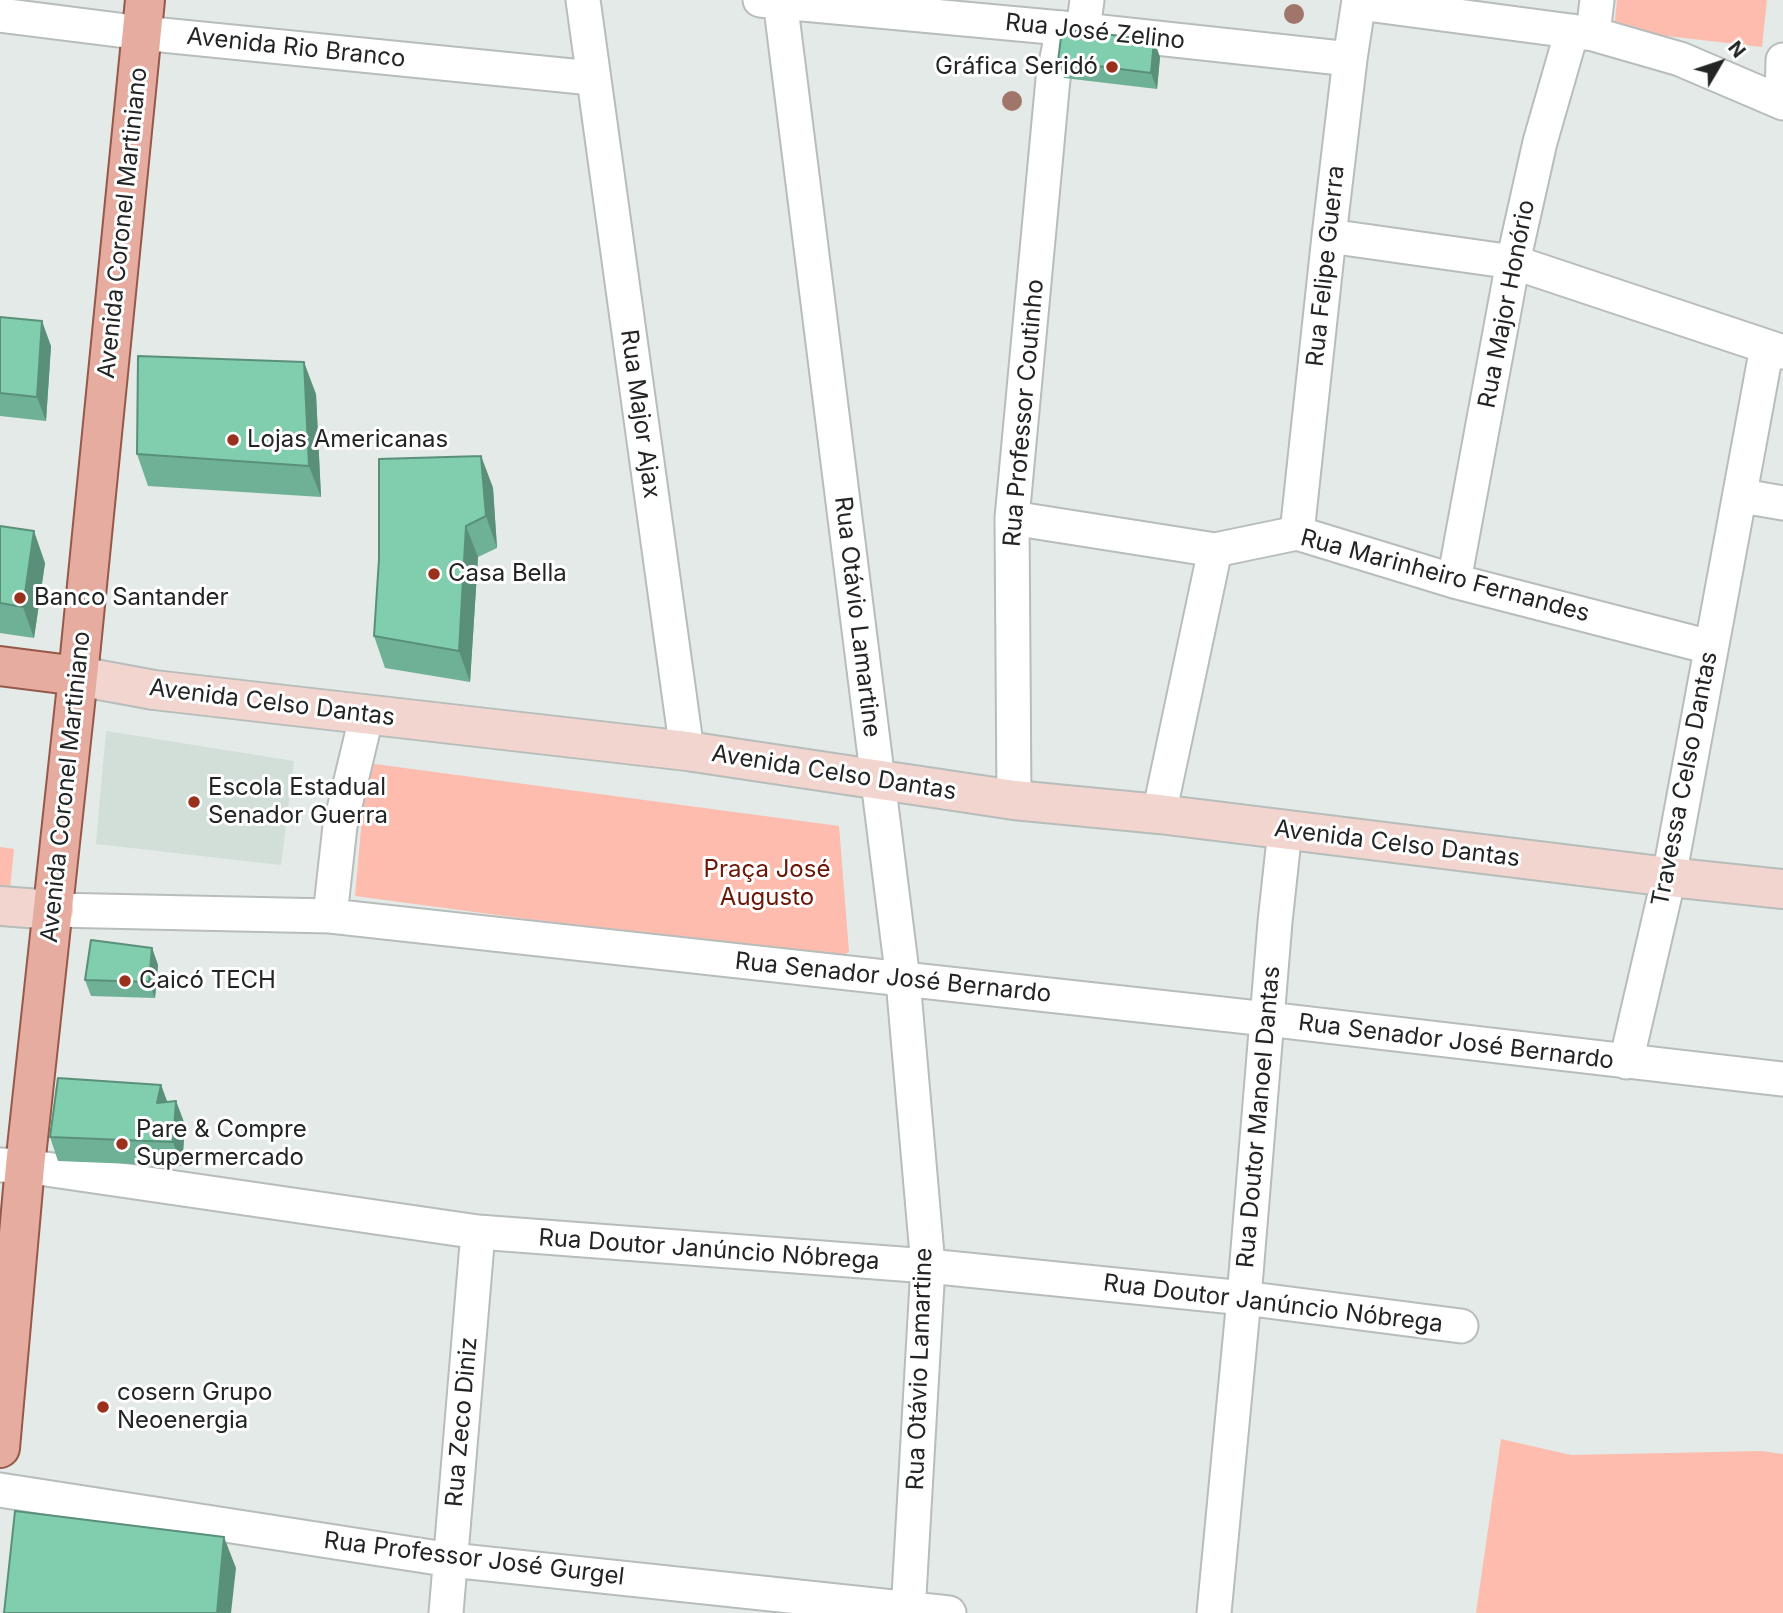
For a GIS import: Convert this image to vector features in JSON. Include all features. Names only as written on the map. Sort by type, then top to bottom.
[{"type":"main road","name":"Avenida Coronel Martiniano","points":[[0,1448],[13,1166],[54,910],[144,17]]},
{"type":"main road","name":"Avenida Celso Dantas","points":[[0,666],[78,676],[154,690],[687,751],[1014,800],[1159,814],[1783,889]]},
{"type":"main road","name":"Rua Senador José Bernardo","points":[[0,906],[54,910]]},
{"type":"street","name":"Rua Major Ajax","points":[[583,0],[687,751]]},
{"type":"street","name":"Rua Major Honório","points":[[1454,581],[1513,262],[1540,142],[1597,0]]},
{"type":"street","name":"Rua José Zelino","points":[[772,1],[1078,19],[1350,59]]},
{"type":"street","name":"Rua Otávio Lamartine","points":[[772,1],[903,980],[928,1266],[908,1610]]},
{"type":"street","points":[[1359,2],[1583,33],[1680,60],[1783,102],[1783,61]]},
{"type":"street","name":"Rua Felipe Guerra","points":[[1297,533],[1329,236],[1359,2]]},
{"type":"street","name":"Avenida Rio Branco","points":[[0,15],[144,17],[592,78]]},
{"type":"street","name":"Rua Professor Coutinho","points":[[1014,800],[1012,518],[1053,79],[1078,19]]},
{"type":"street","points":[[1329,236],[1513,262],[1775,350]]},
{"type":"street","name":"Travessa Celso Dantas","points":[[1626,1062],[1669,877],[1710,647],[1775,350]]},
{"type":"street","points":[[1742,496],[1783,503]]},
{"type":"street","name":"Rua Marinheiro Fernandes","points":[[1012,518],[1215,550],[1297,533],[1454,581],[1710,647]]},
{"type":"street","points":[[1159,814],[1215,550]]},
{"type":"street","points":[[330,916],[340,826],[367,714]]},
{"type":"street","name":"Rua Doutor Manoel Dantas","points":[[1214,1613],[1285,830]]},
{"type":"street","name":"Rua Senador José Bernardo","points":[[54,910],[330,916],[1783,1079]]},
{"type":"street","name":"Rua Doutor Janúncio Nóbrega","points":[[13,1166],[478,1232],[928,1266],[1244,1298],[1461,1326]]},
{"type":"street","name":"Rua Zeco Diniz","points":[[446,1613],[478,1232]]},
{"type":"street","name":"Rua Professor José Gurgel","points":[[0,1490],[451,1560],[949,1613]]},
{"type":"shaded area","name":"Escola Estadual Senador Guerra","points":[[106,731],[294,761],[281,865],[96,844]]},
{"type":"green space","points":[[1617,0],[1767,0],[1762,47],[1614,30]]},
{"type":"green space","name":"Praça José Augusto","points":[[367,763],[839,826],[849,952],[833,960],[355,896]]},
{"type":"green space","points":[[0,847],[14,849],[9,899],[0,898]]},
{"type":"green space","points":[[1501,1439],[1571,1455],[1762,1451],[1783,1454],[1783,1613],[1476,1613]]},
{"type":"building","points":[[1062,29],[1154,40],[1151,73],[1058,61]]},
{"type":"building","points":[[0,317],[42,321],[37,397],[0,393]]},
{"type":"building","name":"Lojas Americanas","points":[[138,356],[304,362],[309,466],[137,454]]},
{"type":"building","name":"Casa Bella","points":[[481,456],[486,516],[466,526],[459,651],[374,636],[379,559],[379,459]]},
{"type":"building","points":[[0,526],[34,531],[23,607],[0,603]]},
{"type":"building","points":[[91,940],[152,948],[149,982],[85,980]]},
{"type":"building","points":[[58,1078],[161,1085],[157,1103],[176,1101],[173,1142],[50,1137]]},
{"type":"building","points":[[15,1511],[224,1537],[217,1613],[4,1613]]},
{"type":"place","name":"Gráfica Seridó","points":[[1112,67]]},
{"type":"place","name":"Lojas Americanas","points":[[233,440]]},
{"type":"place","name":"Casa Bella","points":[[434,574]]},
{"type":"place","name":"Banco Santander","points":[[20,598]]},
{"type":"place","name":"Escola Estadual Senador Guerra","points":[[194,802]]},
{"type":"place","name":"Caicó TECH","points":[[125,981]]},
{"type":"place","name":"Pare & Compre Supermercado","points":[[122,1144]]},
{"type":"place","name":"cosern Grupo Neoenergia","points":[[103,1407]]}]
